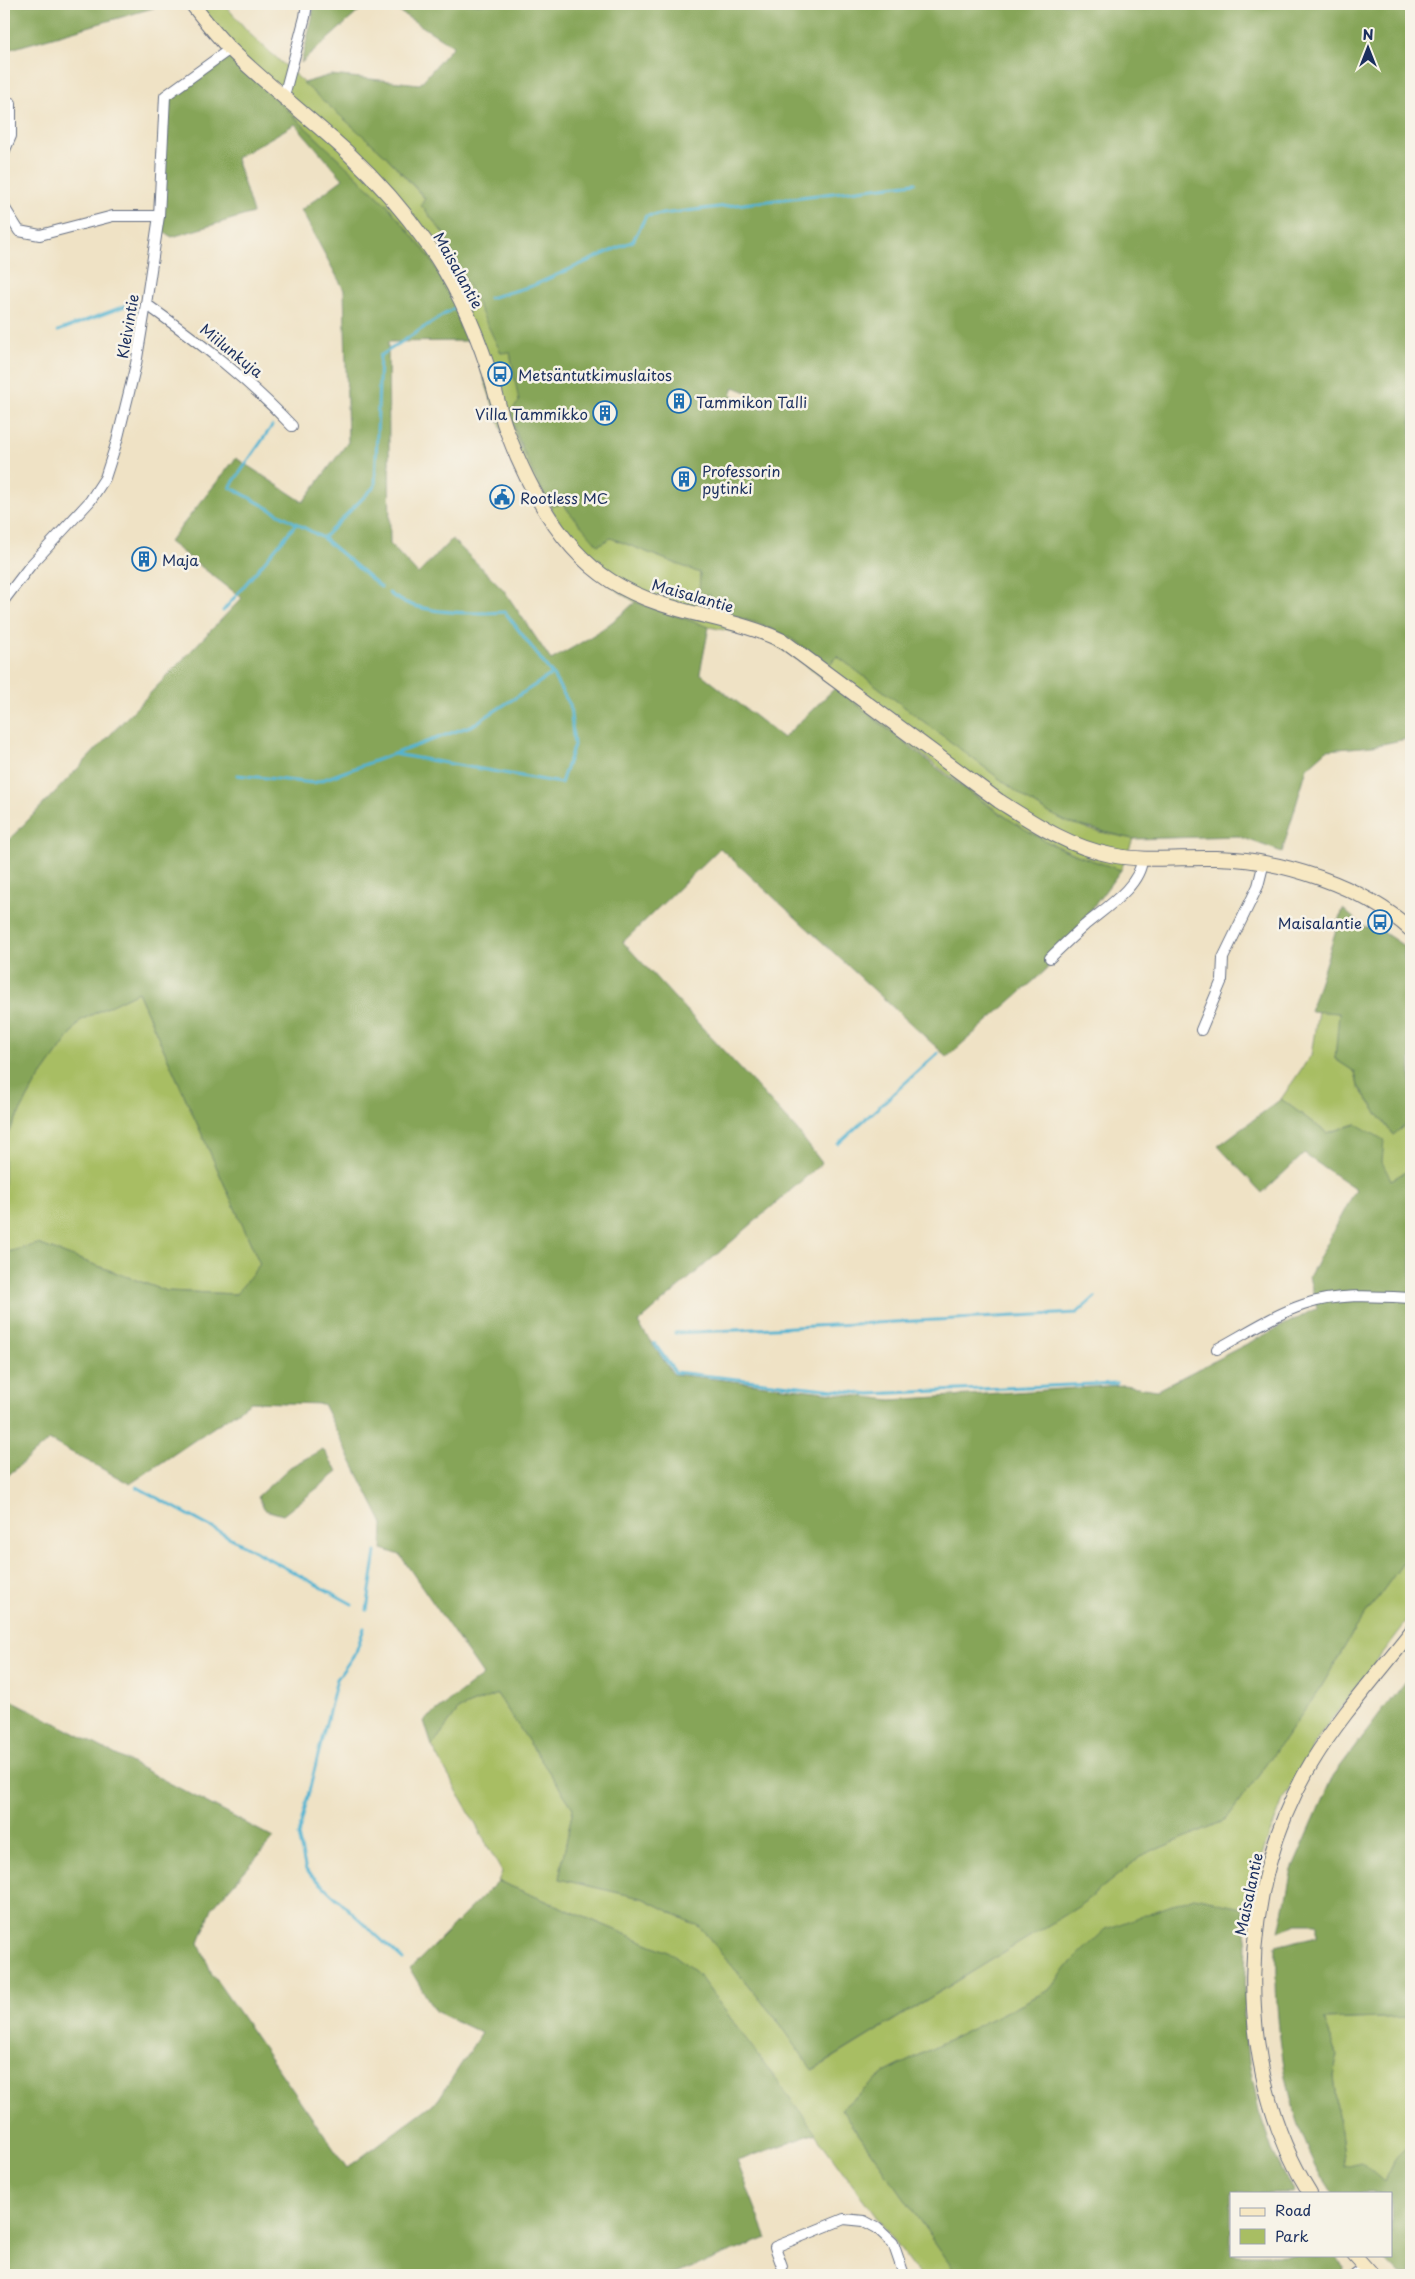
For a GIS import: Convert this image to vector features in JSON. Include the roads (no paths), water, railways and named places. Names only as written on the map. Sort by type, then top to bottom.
[{"type":"main road","name":"Maisalantie","points":[[192,4],[230,49],[348,153],[398,205],[430,247],[463,307],[481,347],[506,428],[532,489],[560,532],[591,566],[631,592],[658,604],[689,614],[754,628],[783,641],[999,801],[1036,825],[1088,849],[1109,855],[1142,859],[1214,858],[1264,862],[1324,881],[1358,895],[1378,906],[1411,930]]},
{"type":"main road","name":"Maisalantie","points":[[1309,2192],[1298,2173],[1275,2116],[1259,2055],[1253,1996],[1254,1941],[1259,1909],[1265,1877],[1276,1844],[1312,1761],[1411,1632]]},
{"type":"main road","points":[[1355,2256],[1364,2273]]},
{"type":"street","points":[[284,96],[307,4]]},
{"type":"street","name":"Kleivintie","points":[[4,600],[30,566],[90,501],[105,478],[117,441],[131,383],[146,304],[159,216],[165,96],[230,49]]},
{"type":"street","points":[[4,152],[11,136],[11,103]]},
{"type":"street","points":[[4,207],[19,231],[40,235],[113,216],[159,216]]},
{"type":"street","name":"Miilunkuja","points":[[146,304],[231,367],[264,396],[292,426]]},
{"type":"street","points":[[1050,958],[1085,925],[1122,895],[1142,869],[1142,859]]},
{"type":"street","points":[[1201,1030],[1222,980],[1222,958],[1258,886],[1264,862]]},
{"type":"street","points":[[1217,1349],[1308,1303],[1342,1297],[1411,1298]]},
{"type":"street","points":[[782,2266],[775,2247],[844,2219],[864,2220],[878,2228],[893,2243],[904,2275]]},
{"type":"waterway","points":[[489,298],[532,286],[633,241],[646,216],[915,183]]},
{"type":"waterway","points":[[58,331],[125,306]]},
{"type":"waterway","points":[[323,538],[375,486],[380,356],[454,308]]},
{"type":"waterway","points":[[272,426],[230,487],[323,538],[381,587]]},
{"type":"waterway","points":[[223,611],[296,524]]},
{"type":"waterway","points":[[389,593],[413,606],[444,612],[505,612],[552,674],[570,705],[574,745],[561,783],[394,754]]},
{"type":"waterway","points":[[237,775],[314,783],[473,725],[552,674]]},
{"type":"waterway","points":[[838,1144],[938,1053]]},
{"type":"waterway","points":[[675,1333],[1077,1313],[1095,1297]]},
{"type":"waterway","points":[[654,1343],[675,1372],[870,1394],[1117,1383]]},
{"type":"waterway","points":[[137,1487],[352,1604]]},
{"type":"waterway","points":[[367,1610],[376,1552]]},
{"type":"waterway","points":[[364,1628],[356,1652],[337,1679],[298,1836],[306,1870],[403,1960]]},
{"type":"place","name":"Metsäntutkimuslaitos","points":[[500,374]]},
{"type":"place","name":"Tammikon Talli","points":[[679,401]]},
{"type":"place","name":"Villa Tammikko","points":[[605,413]]},
{"type":"place","name":"Professorin pytinki","points":[[684,479]]},
{"type":"place","name":"Rootless MC","points":[[502,497]]},
{"type":"place","name":"Maja","points":[[144,559]]},
{"type":"place","name":"Maisalantie","points":[[1380,922]]}]
